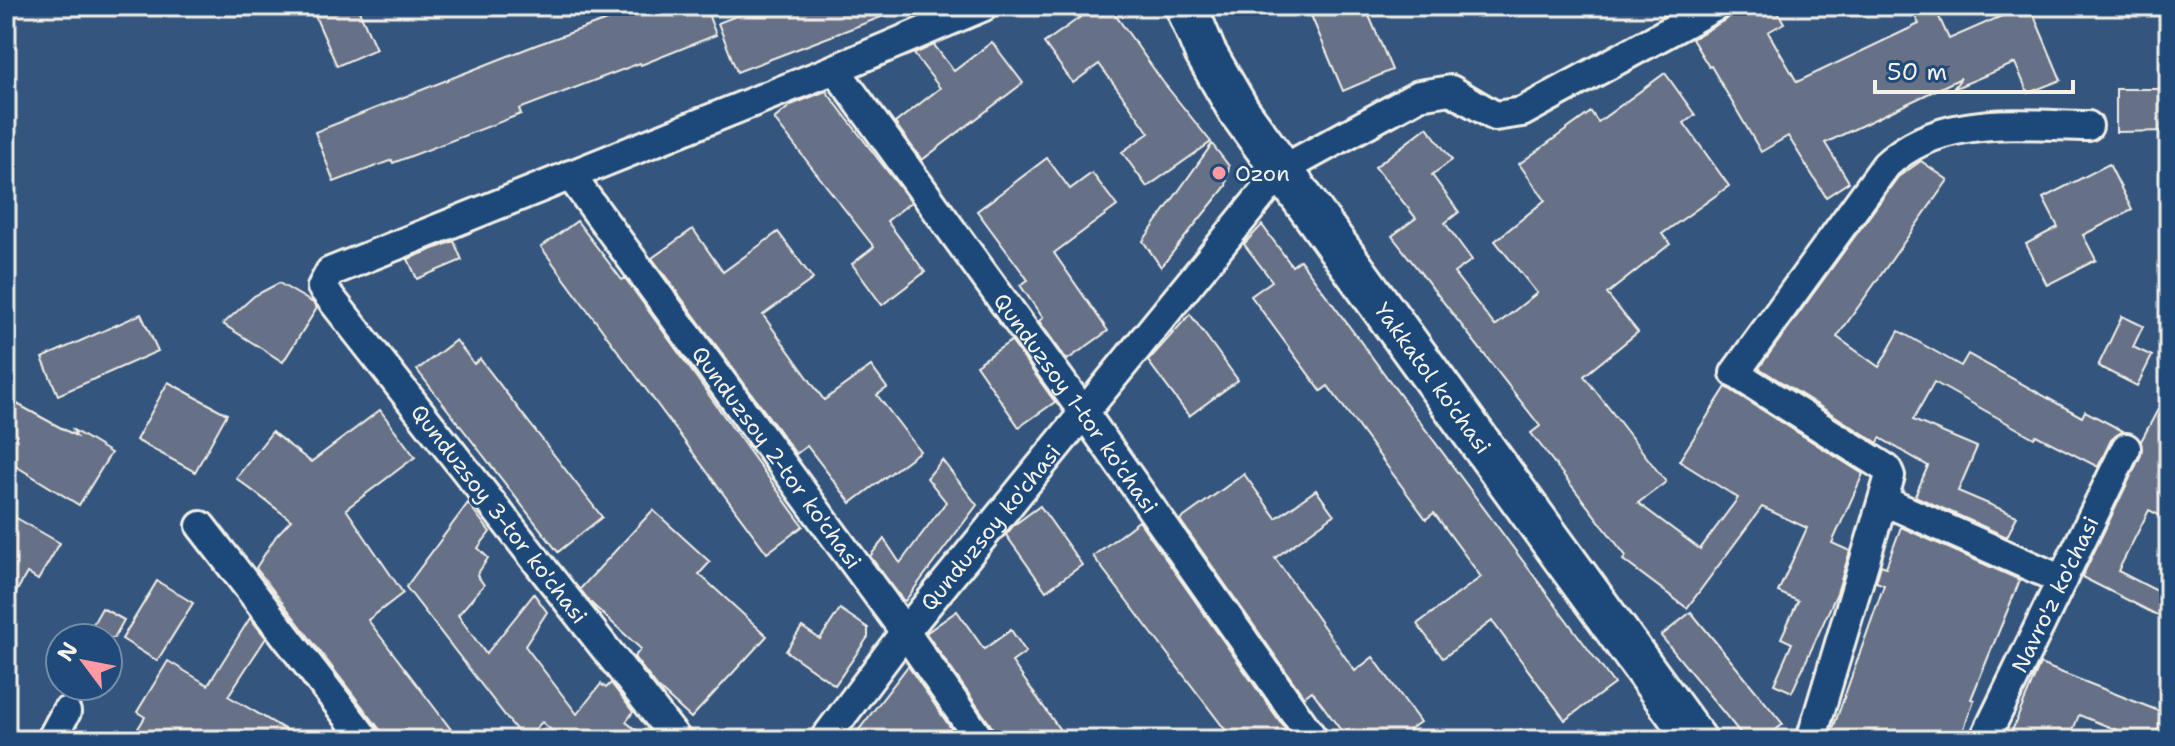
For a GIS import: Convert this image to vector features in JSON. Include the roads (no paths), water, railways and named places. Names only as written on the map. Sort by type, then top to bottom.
[{"type":"street","points":[[570,175],[984,6]]},
{"type":"street","name":"Yakkatol ko'chasi","points":[[1186,6],[1221,81],[1282,170],[1696,740]]},
{"type":"street","points":[[1282,170],[1419,95],[1451,90],[1495,116],[1522,112],[1716,6]]},
{"type":"street","name":"Qunduzsoy 1-tor ko'chasi","points":[[835,69],[1084,413],[1314,740]]},
{"type":"street","points":[[1811,740],[1890,476],[1887,469],[1735,373],[1886,165],[1905,149],[1966,127],[2088,126]]},
{"type":"street","name":"Qunduzsoy ko'chasi","points":[[824,740],[905,632],[1282,170]]},
{"type":"street","name":"Qunduzsoy 3-tor ko'chasi","points":[[570,175],[330,272],[322,287],[677,740]]},
{"type":"street","name":"Qunduzsoy 2-tor ko'chasi","points":[[570,175],[905,632],[980,740]]},
{"type":"street","name":"Navro'z ko'chasi","points":[[1984,740],[2126,448]]},
{"type":"street","points":[[1884,501],[2062,580]]},
{"type":"street","points":[[201,526],[366,740]]},
{"type":"street","points":[[51,740],[66,712]]},
{"type":"place","name":"Ozon","points":[[1219,173]]}]
